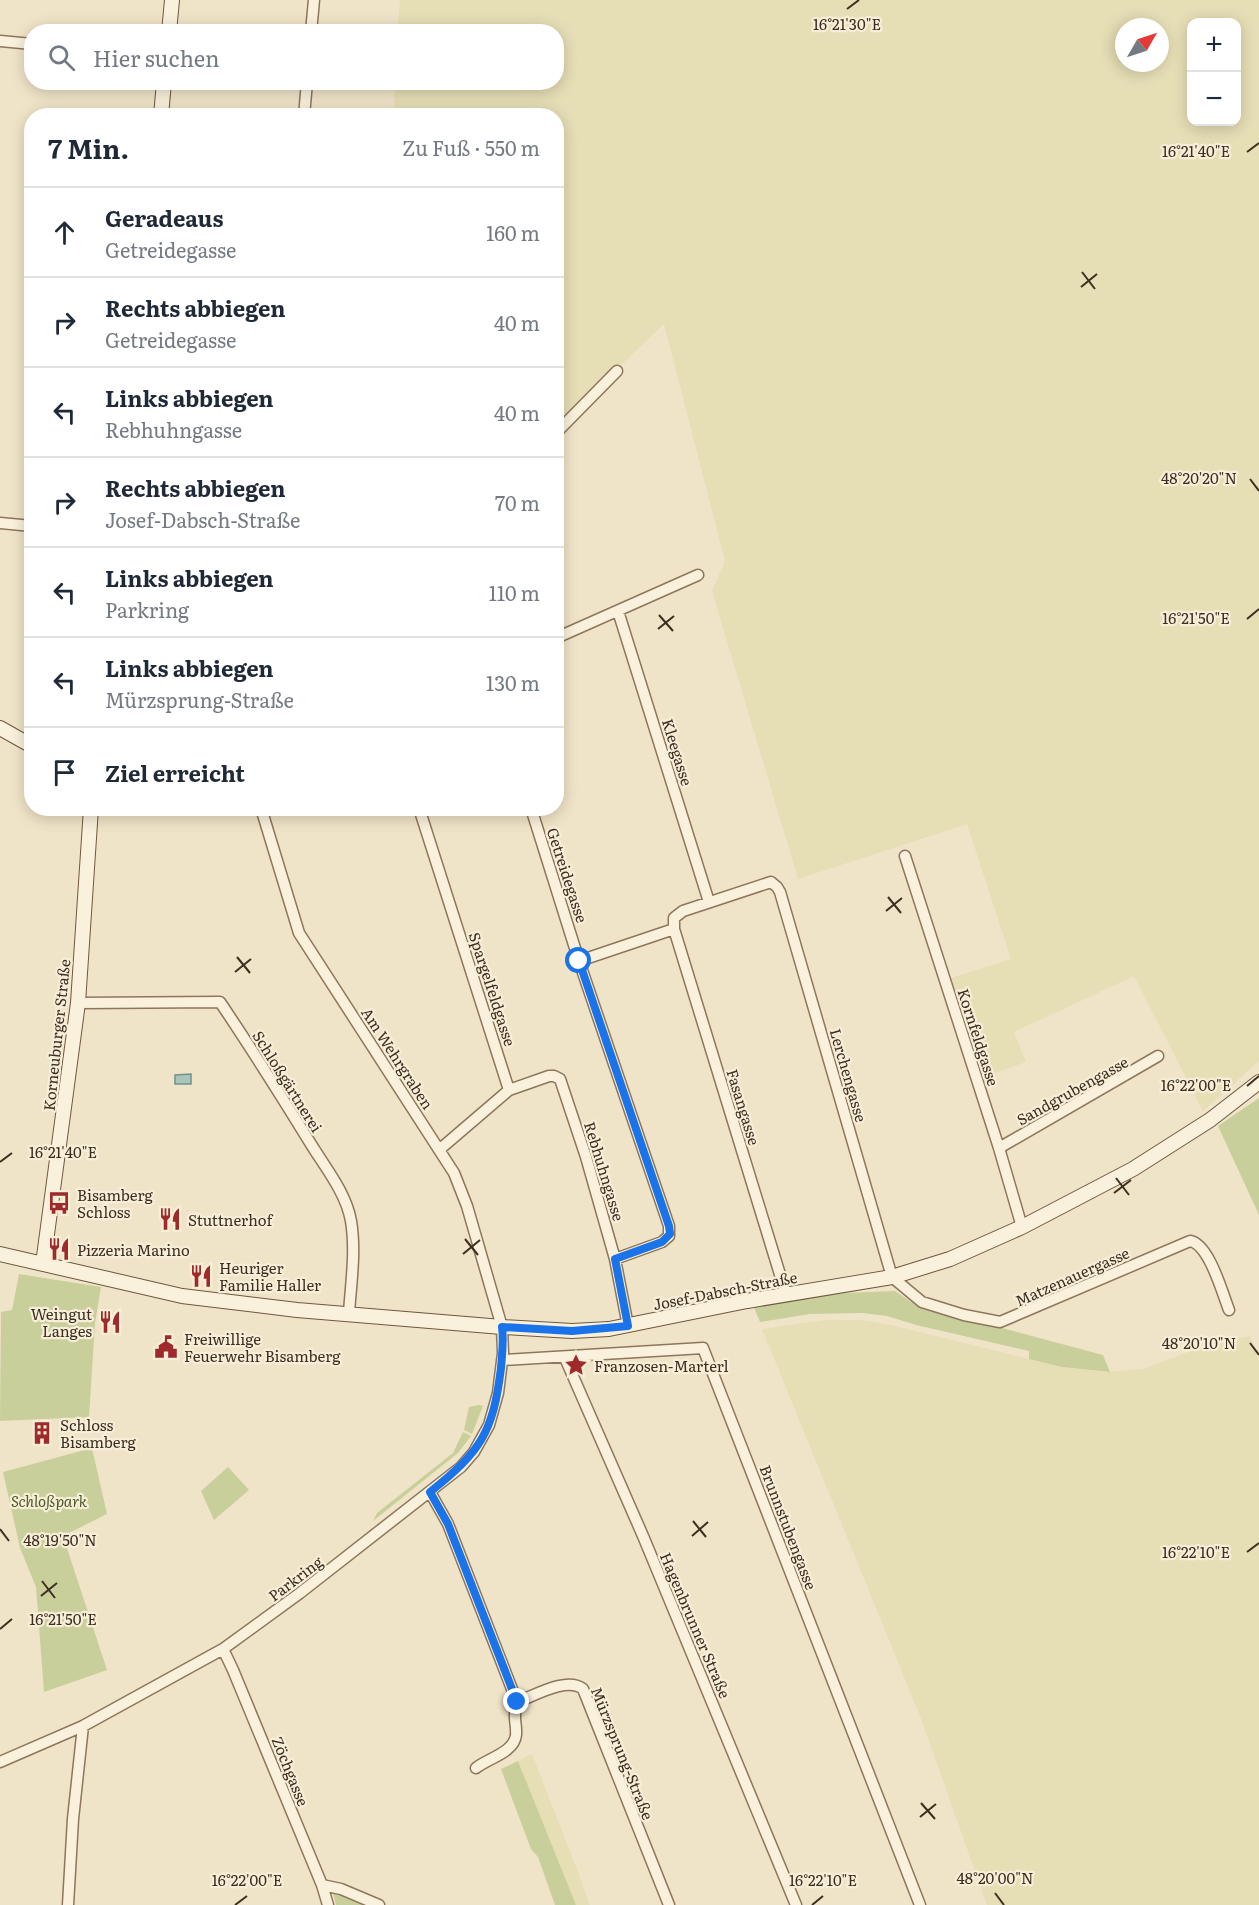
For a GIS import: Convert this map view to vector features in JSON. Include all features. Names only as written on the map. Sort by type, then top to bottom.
[{"type":"main road","points":[[170,24],[172,0]]},
{"type":"main road","points":[[162,108],[163,90]]},
{"type":"main road","points":[[0,728],[24,742]]},
{"type":"main road","name":"Korneuburger Straße","points":[[43,1264],[78,1004],[90,816]]},
{"type":"main road","name":"Josef-Dabsch-Straße","points":[[0,1254],[182,1296],[297,1310],[572,1331],[628,1326],[786,1294],[892,1276],[950,1259],[1022,1227],[1160,1152],[1218,1114],[1259,1082]]},
{"type":"street","points":[[312,24],[314,0]]},
{"type":"street","points":[[0,41],[24,43]]},
{"type":"street","points":[[305,108],[306,90]]},
{"type":"street","points":[[564,425],[617,371]]},
{"type":"street","points":[[0,523],[24,525]]},
{"type":"street","points":[[564,635],[698,574]]},
{"type":"street","name":"Kleegasse","points":[[618,611],[709,902]]},
{"type":"street","name":"Am Wehrgraben","points":[[263,816],[299,933],[460,1186],[502,1327]]},
{"type":"street","name":"Spargelfeldgasse","points":[[422,816],[509,1090]]},
{"type":"street","name":"Getreidegasse","points":[[534,816],[579,961],[669,1230],[669,1236],[662,1242],[615,1259]]},
{"type":"street","name":"Kornfeldgasse","points":[[905,856],[999,1148],[1022,1227]]},
{"type":"street","name":"Lerchengasse","points":[[709,902],[768,882],[774,884],[780,892],[892,1276]]},
{"type":"street","points":[[579,961],[674,929],[673,921],[677,915],[709,902]]},
{"type":"street","name":"Fasangasse","points":[[674,929],[786,1294]]},
{"type":"street","name":"Schloßgärtnerei","points":[[78,1004],[220,1002],[267,1072],[345,1202],[351,1220],[353,1251],[349,1313]]},
{"type":"street","name":"Sandgrubengasse","points":[[999,1148],[1158,1056]]},
{"type":"street","name":"Rebhuhngasse","points":[[509,1090],[549,1076],[560,1079],[586,1156],[615,1259],[628,1326]]},
{"type":"street","points":[[439,1150],[509,1090]]},
{"type":"street","name":"Matzenauergasse","points":[[892,1276],[922,1302],[964,1315],[1000,1322],[1190,1241],[1200,1245],[1206,1254],[1229,1310]]},
{"type":"street","name":"Parkring","points":[[0,1761],[83,1726],[223,1649],[285,1605],[468,1460],[485,1434],[496,1402],[502,1360],[502,1327]]},
{"type":"street","name":"Brunnstubengasse","points":[[502,1360],[704,1348],[920,1905]]},
{"type":"street","name":"Hagenbrunner Straße","points":[[565,1358],[643,1536],[796,1905]]},
{"type":"street","points":[[430,1492],[448,1524],[517,1702],[513,1716],[516,1738],[513,1744],[505,1752],[476,1768]]},
{"type":"street","name":"Zöchgasse","points":[[223,1649],[234,1670],[322,1885],[328,1905]]},
{"type":"street","name":"Mürzsprung-Straße","points":[[517,1702],[566,1684],[578,1685],[583,1689],[669,1905]]},
{"type":"street","points":[[68,1905],[73,1819],[83,1726]]},
{"type":"street","points":[[322,1885],[379,1905]]},
{"type":"shaded area","points":[[400,0],[1259,0],[1259,1061],[1203,1111],[1134,976],[1014,1032],[1026,1062],[984,1077],[951,978],[1011,959],[967,824],[798,879],[712,591],[725,561],[664,324],[564,419],[564,108],[395,108],[394,90],[564,90],[564,24],[398,24]]},
{"type":"shaded area","points":[[825,1320],[862,1320],[891,1325],[1062,1367],[1104,1372],[1144,1369],[1209,1344],[1250,1336],[1259,1360],[1259,1905],[987,1905],[920,1716],[762,1329]]},
{"type":"shaded area","points":[[532,1754],[590,1905],[576,1905],[518,1761]]},
{"type":"green space","points":[[1259,1098],[1259,1215],[1218,1126]]},
{"type":"green space","points":[[19,1274],[101,1287],[95,1323],[89,1417],[0,1421],[1,1312],[12,1310]]},
{"type":"green space","points":[[895,1291],[916,1305],[1103,1355],[1110,1372],[1062,1367],[1029,1359],[1029,1351],[887,1316],[862,1313],[810,1314],[760,1322],[753,1305],[844,1293]]},
{"type":"green space","points":[[483,1406],[472,1434],[464,1430],[469,1407]]},
{"type":"green space","points":[[463,1432],[471,1436],[458,1453],[373,1521],[377,1513],[453,1453]]},
{"type":"green space","name":"Schloßpark","points":[[92,1448],[107,1514],[63,1536],[107,1670],[44,1692],[36,1587],[20,1548],[3,1472]]},
{"type":"green space","points":[[228,1467],[249,1490],[214,1520],[201,1491]]},
{"type":"green space","points":[[518,1761],[576,1905],[555,1905],[538,1857],[531,1849],[501,1769]]},
{"type":"green space","points":[[333,1893],[344,1894],[369,1905],[336,1905]]},
{"type":"water","points":[[191,1074],[191,1084],[175,1084],[175,1075]]},
{"type":"place","name":"Bisamberg Schloss","points":[[59,1203]]},
{"type":"place","name":"Stuttnerhof","points":[[170,1219]]},
{"type":"place","name":"Pizzeria Marino","points":[[59,1249]]},
{"type":"place","name":"Heuriger Familie Haller","points":[[201,1276]]},
{"type":"place","name":"Weingut Langes","points":[[110,1322]]},
{"type":"place","name":"Freiwillige Feuerwehr Bisamberg","points":[[166,1347]]},
{"type":"place","name":"Franzosen-Marterl","points":[[576,1365]]},
{"type":"place","name":"Schloss Bisamberg","points":[[42,1433]]},
{"type":"route","points":[[517,1702],[448,1524],[430,1492],[468,1460],[489,1425],[498,1393],[503,1353],[502,1327],[572,1331],[628,1326],[615,1259],[662,1242],[670,1234],[579,961]]}]
